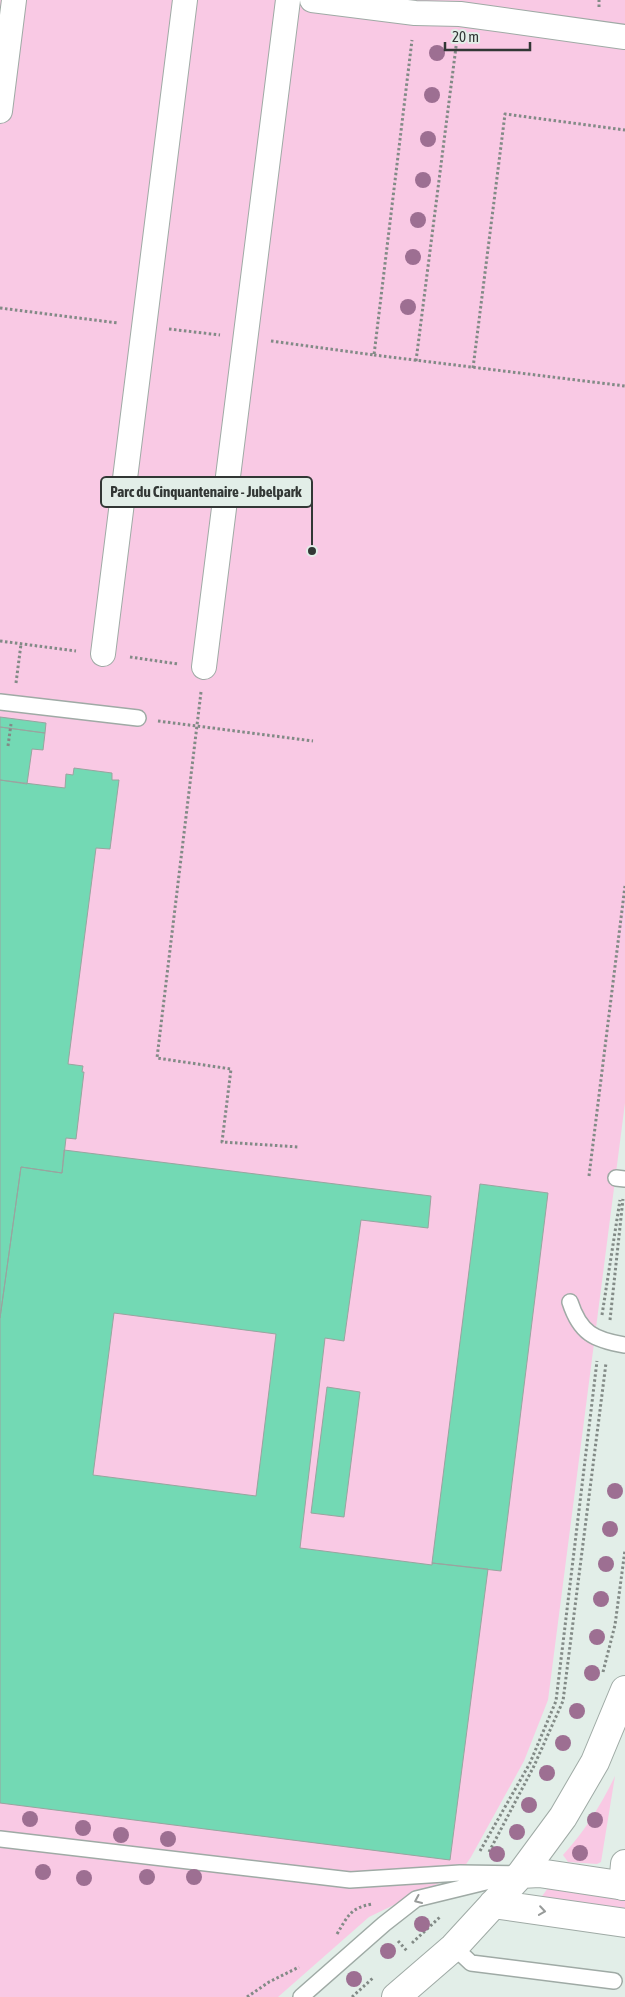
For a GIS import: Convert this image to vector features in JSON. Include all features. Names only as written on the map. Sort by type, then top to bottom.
[{"type":"street","points":[[0,111],[14,0]]},
{"type":"street","points":[[103,654],[185,0]]},
{"type":"street","points":[[204,667],[288,0]]},
{"type":"street","points":[[312,0],[415,13],[460,14],[625,37]]},
{"type":"street","points":[[396,1997],[454,1946],[521,1874],[563,1817],[595,1762],[624,1698]]},
{"type":"street","points":[[521,1874],[539,1873],[624,1879]]},
{"type":"street","points":[[494,1904],[625,1923]]},
{"type":"lane","points":[[0,702],[138,718]]},
{"type":"lane","points":[[570,1302],[578,1323],[585,1330],[604,1341],[625,1345]]},
{"type":"lane","points":[[0,1839],[350,1880],[462,1880],[521,1874]]},
{"type":"lane","points":[[301,1997],[384,1924],[416,1899],[478,1872],[521,1874]]},
{"type":"lane","points":[[454,1946],[471,1963],[614,1981]]},
{"type":"path","points":[[374,355],[415,13]]},
{"type":"path","points":[[416,361],[460,14]]},
{"type":"path","points":[[473,368],[505,114],[625,130]]},
{"type":"path","points":[[245,338],[625,386]]},
{"type":"path","points":[[16,685],[20,644]]},
{"type":"path","points":[[204,667],[157,1058],[231,1069],[222,1142],[299,1147]]},
{"type":"path","points":[[138,718],[313,741]]},
{"type":"path","points":[[8,746],[12,719]]},
{"type":"path","points":[[589,1176],[625,886]]},
{"type":"path","points":[[478,1872],[534,1766],[563,1701],[621,1178]]},
{"type":"path","points":[[398,1955],[446,1912],[462,1880],[530,1763],[556,1701],[624,1199]]},
{"type":"path","points":[[599,1681],[615,1625],[625,1550]]},
{"type":"path","points":[[395,1937],[410,1955]]},
{"type":"path","points":[[352,1997],[378,1973]]},
{"type":"shaded area","points":[[0,0],[625,0],[625,1103],[548,1700],[524,1761],[471,1857],[460,1873],[369,1917],[278,1997],[0,1997]]},
{"type":"shaded area","points":[[615,1776],[601,1862],[597,1864],[568,1862],[563,1855],[592,1817]]},
{"type":"shaded area","points":[[548,1888],[625,1897],[625,1911],[540,1899]]},
{"type":"building","points":[[0,717],[46,723],[45,733],[0,727]]},
{"type":"building","points":[[0,727],[45,733],[43,750],[32,749],[27,784],[0,780]]},
{"type":"building","points":[[74,768],[112,773],[112,780],[119,780],[110,849],[96,848],[68,1064],[83,1066],[82,1072],[84,1072],[76,1139],[66,1138],[62,1173],[21,1167],[0,1318],[0,780],[65,788],[66,774],[73,775]]},
{"type":"building","points":[[64,1150],[431,1196],[428,1228],[361,1220],[344,1341],[325,1338],[300,1548],[432,1565],[432,1563],[488,1569],[450,1860],[0,1803],[0,1318],[21,1167],[62,1173]],"holes":[[[114,1313],[276,1334],[256,1496],[93,1475]]]},
{"type":"building","points":[[480,1184],[548,1193],[501,1571],[432,1563]]},
{"type":"building","points":[[327,1387],[360,1392],[344,1517],[311,1513]]},
{"type":"place","name":"Parc du Cinquantenaire - Jubelpark","points":[[312,551]]}]
